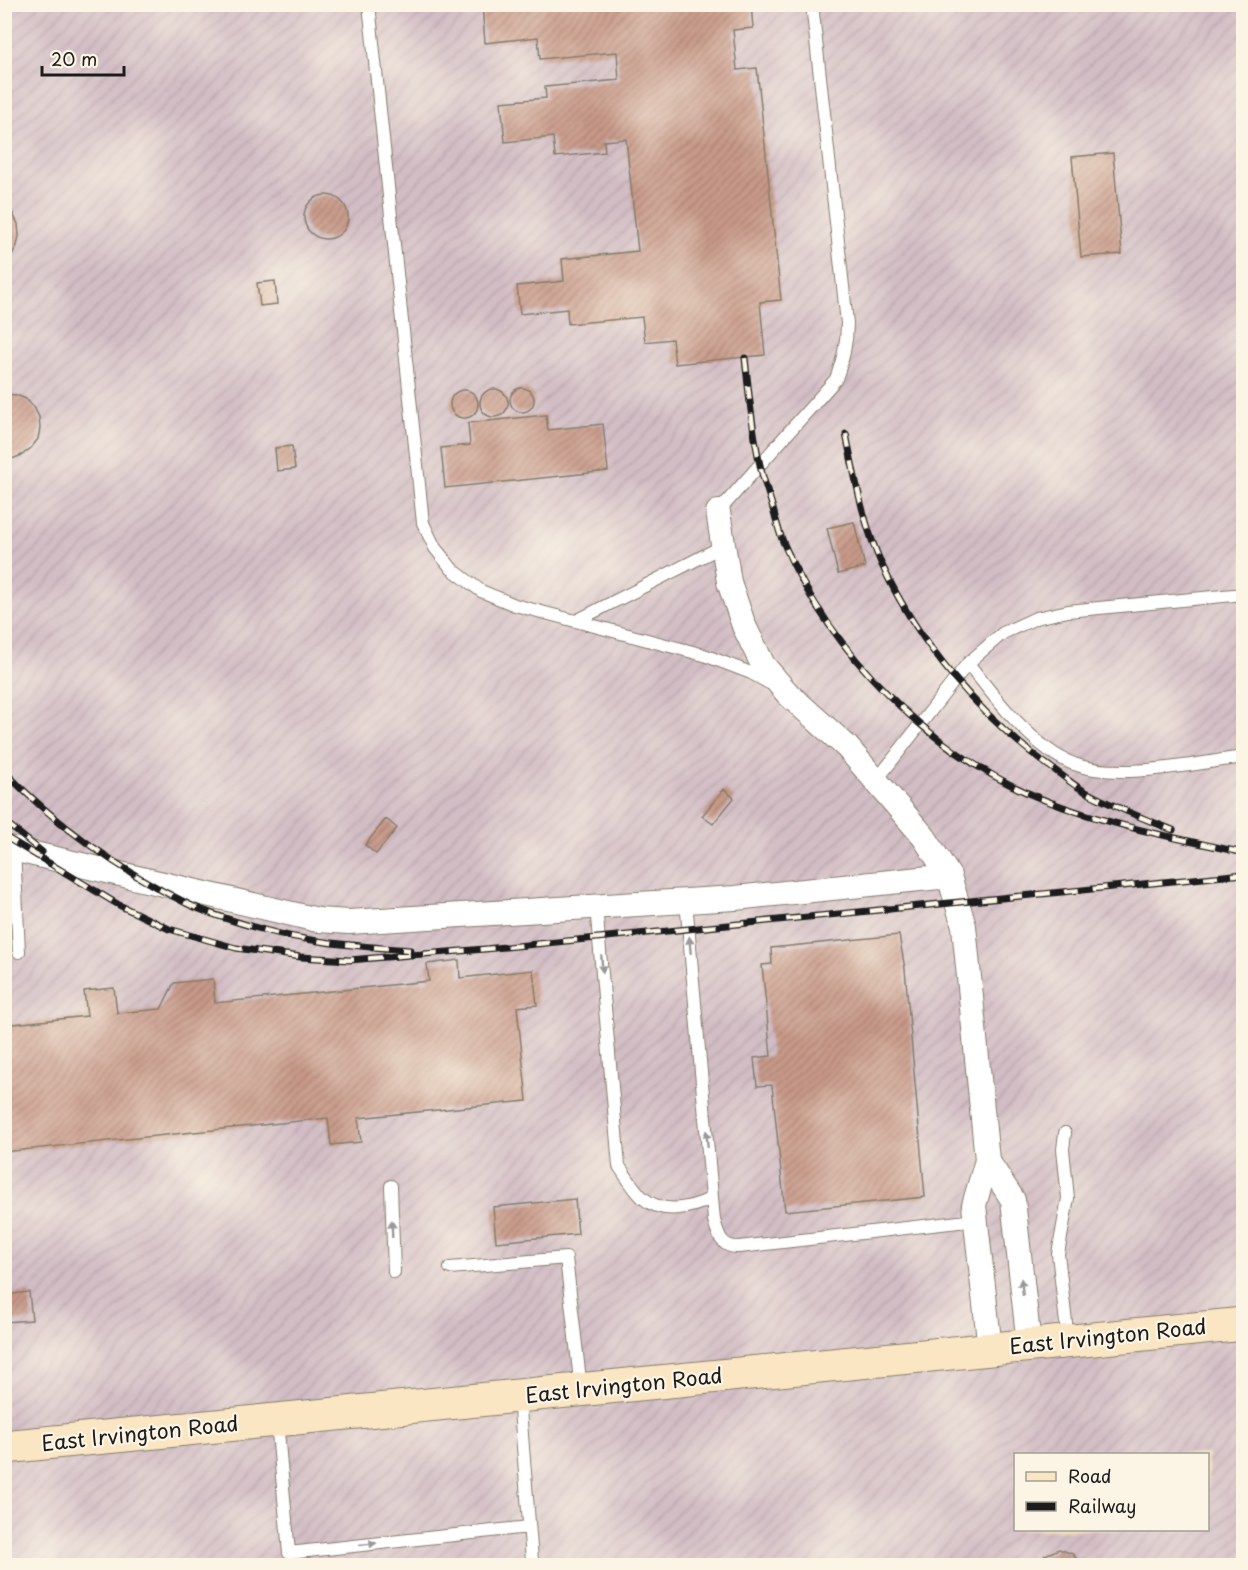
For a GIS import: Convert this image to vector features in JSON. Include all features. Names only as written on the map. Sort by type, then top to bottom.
[{"type":"street","points":[[718,512],[729,582],[744,626],[763,665],[788,694],[847,747],[924,837],[949,876],[964,926],[987,1160],[974,1205],[990,1349]]},
{"type":"street","points":[[9,848],[318,920],[349,922],[735,898],[949,876]]},
{"type":"street","points":[[987,1160],[1013,1200],[1029,1346]]},
{"type":"street","name":"East Irvington Road","points":[[4,1447],[1244,1323]]},
{"type":"lane","points":[[369,4],[423,523],[435,548],[452,568],[481,591],[515,605],[704,655],[751,673],[788,694]]},
{"type":"lane","points":[[718,512],[836,379],[847,343],[847,323],[812,4]]},
{"type":"lane","points":[[576,621],[723,546]]},
{"type":"lane","points":[[876,781],[968,663],[1003,633],[1036,618],[1068,611],[1244,594]]},
{"type":"lane","points":[[968,663],[1000,705],[1050,751],[1074,765],[1102,770],[1132,771],[1244,757]]},
{"type":"lane","points":[[9,848],[19,952]]},
{"type":"lane","points":[[686,901],[712,1197],[718,1233],[724,1244],[731,1248],[976,1220]]},
{"type":"lane","points":[[596,906],[619,1166],[641,1196],[658,1208],[695,1206],[712,1197]]},
{"type":"lane","points":[[1065,1132],[1063,1149],[1068,1198],[1058,1254],[1068,1342]]},
{"type":"lane","points":[[391,1186],[394,1272]]},
{"type":"lane","points":[[450,1268],[566,1258],[581,1391]]},
{"type":"lane","points":[[519,1397],[532,1560]]},
{"type":"lane","points":[[277,1421],[289,1553],[529,1527]]},
{"type":"shaded area","points":[[5,5],[1243,5],[1243,1565],[5,1566]]},
{"type":"building","points":[[482,4],[751,4],[753,28],[733,30],[737,70],[757,68],[781,300],[760,302],[765,355],[675,364],[672,339],[645,342],[642,317],[568,324],[567,309],[520,314],[517,286],[564,281],[562,259],[638,251],[626,139],[604,141],[605,152],[555,157],[553,137],[505,142],[501,102],[546,98],[545,87],[619,80],[617,52],[540,59],[538,37],[485,43]]},
{"type":"building","points":[[1113,153],[1122,254],[1081,257],[1072,157]]},
{"type":"building","points":[[326,195],[335,196],[342,201],[347,208],[347,226],[342,233],[335,238],[326,239],[317,238],[310,233],[305,226],[304,217],[305,208],[310,201],[317,196]]},
{"type":"building","points":[[4,206],[13,214],[18,224],[19,236],[17,246],[11,256],[4,260]]},
{"type":"building","points":[[275,281],[277,304],[260,306],[257,283]]},
{"type":"building","points":[[522,388],[531,391],[534,400],[531,409],[522,412],[513,409],[510,400],[513,391]]},
{"type":"building","points":[[494,389],[504,393],[508,403],[504,413],[494,417],[484,413],[480,403],[484,393]]},
{"type":"building","points":[[464,390],[474,394],[478,404],[474,414],[464,418],[454,414],[450,404],[454,394]]},
{"type":"building","points":[[4,394],[26,399],[34,407],[39,417],[38,439],[22,455],[12,459],[4,458]]},
{"type":"building","points":[[546,415],[548,430],[603,424],[608,471],[445,488],[441,448],[470,445],[468,423]]},
{"type":"building","points":[[292,446],[295,469],[277,471],[275,448]]},
{"type":"building","points":[[854,522],[865,567],[838,574],[827,528]]},
{"type":"building","points":[[724,789],[734,798],[713,824],[702,816]]},
{"type":"building","points":[[386,819],[397,828],[376,854],[365,845]]},
{"type":"building","points":[[899,935],[905,969],[925,1197],[785,1211],[772,1085],[757,1086],[754,1058],[771,1056],[762,965],[772,964],[771,948]]},
{"type":"building","points":[[459,960],[460,978],[533,970],[537,1005],[517,1007],[527,1101],[358,1118],[361,1142],[331,1145],[328,1118],[4,1152],[4,1025],[87,1016],[84,991],[114,988],[117,1013],[161,1009],[174,983],[213,979],[215,1003],[429,981],[427,964]]},
{"type":"building","points":[[575,1199],[578,1234],[496,1242],[493,1207]]},
{"type":"building","points":[[29,1292],[32,1320],[4,1322],[4,1295]]},
{"type":"building","points":[[1059,1549],[1073,1554],[1081,1566],[1038,1566],[1045,1555]]},
{"type":"railway","points":[[745,358],[757,452],[784,544],[804,584],[828,623],[857,661],[889,696],[962,756],[1001,780],[1042,799],[1117,824],[1244,853]]},
{"type":"railway","points":[[846,434],[856,484],[875,549],[897,595],[934,653],[978,705],[1029,751],[1074,785],[1118,807],[1173,830]]},
{"type":"railway","points":[[4,771],[45,810],[90,845],[138,877],[197,908],[243,924],[298,938],[410,950]]},
{"type":"railway","points":[[4,821],[42,852]]},
{"type":"railway","points":[[4,836],[119,905],[169,929],[236,948],[301,957],[349,960],[485,949],[1244,874]]}]
